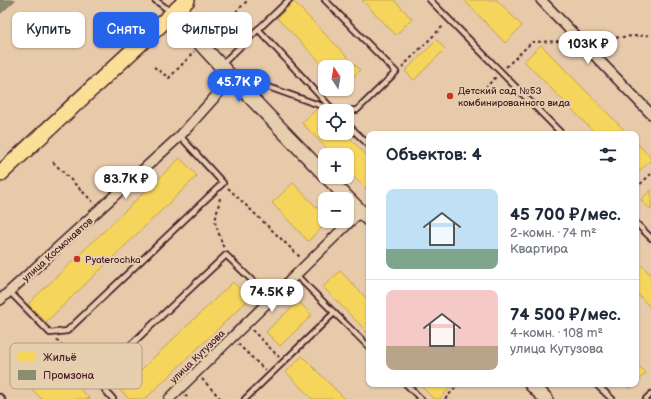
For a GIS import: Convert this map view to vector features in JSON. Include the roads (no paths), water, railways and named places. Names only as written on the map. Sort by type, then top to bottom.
[{"type":"main road","points":[[175,12],[188,0]]},
{"type":"main road","points":[[0,174],[167,20]]},
{"type":"main road","points":[[205,48],[318,168]]},
{"type":"main road","points":[[334,184],[364,216]]},
{"type":"main road","points":[[534,387],[546,399]]},
{"type":"street","points":[[541,0],[651,114]]},
{"type":"street","name":"улица Космонавтов","points":[[0,300],[180,136],[232,78]]},
{"type":"street","name":"улица Кутузова","points":[[169,399],[307,264],[364,216]]},
{"type":"lane","points":[[155,0],[170,12]]},
{"type":"lane","points":[[221,65],[289,0]]},
{"type":"lane","points":[[325,0],[396,72],[357,110],[354,110]]},
{"type":"lane","points":[[430,0],[559,131]]},
{"type":"lane","points":[[258,30],[328,104]]},
{"type":"lane","points":[[232,78],[249,80],[318,105]]},
{"type":"lane","points":[[354,131],[366,142]]},
{"type":"lane","points":[[10,292],[50,333],[68,331],[223,183],[180,136]]},
{"type":"lane","points":[[639,226],[651,238]]},
{"type":"lane","points":[[133,343],[226,255],[271,299]]},
{"type":"lane","points":[[296,275],[366,344]]},
{"type":"lane","points":[[245,399],[334,313]]},
{"type":"lane","points":[[409,387],[421,399]]},
{"type":"lane","points":[[599,387],[612,399]]},
{"type":"lane","points":[[105,389],[113,399]]},
{"type":"lane","points":[[646,399],[651,394]]},
{"type":"place","name":"Детский сад №53 комбинированного вида","points":[[450,96]]},
{"type":"place","name":"Pyaterochka","points":[[77,259]]}]
